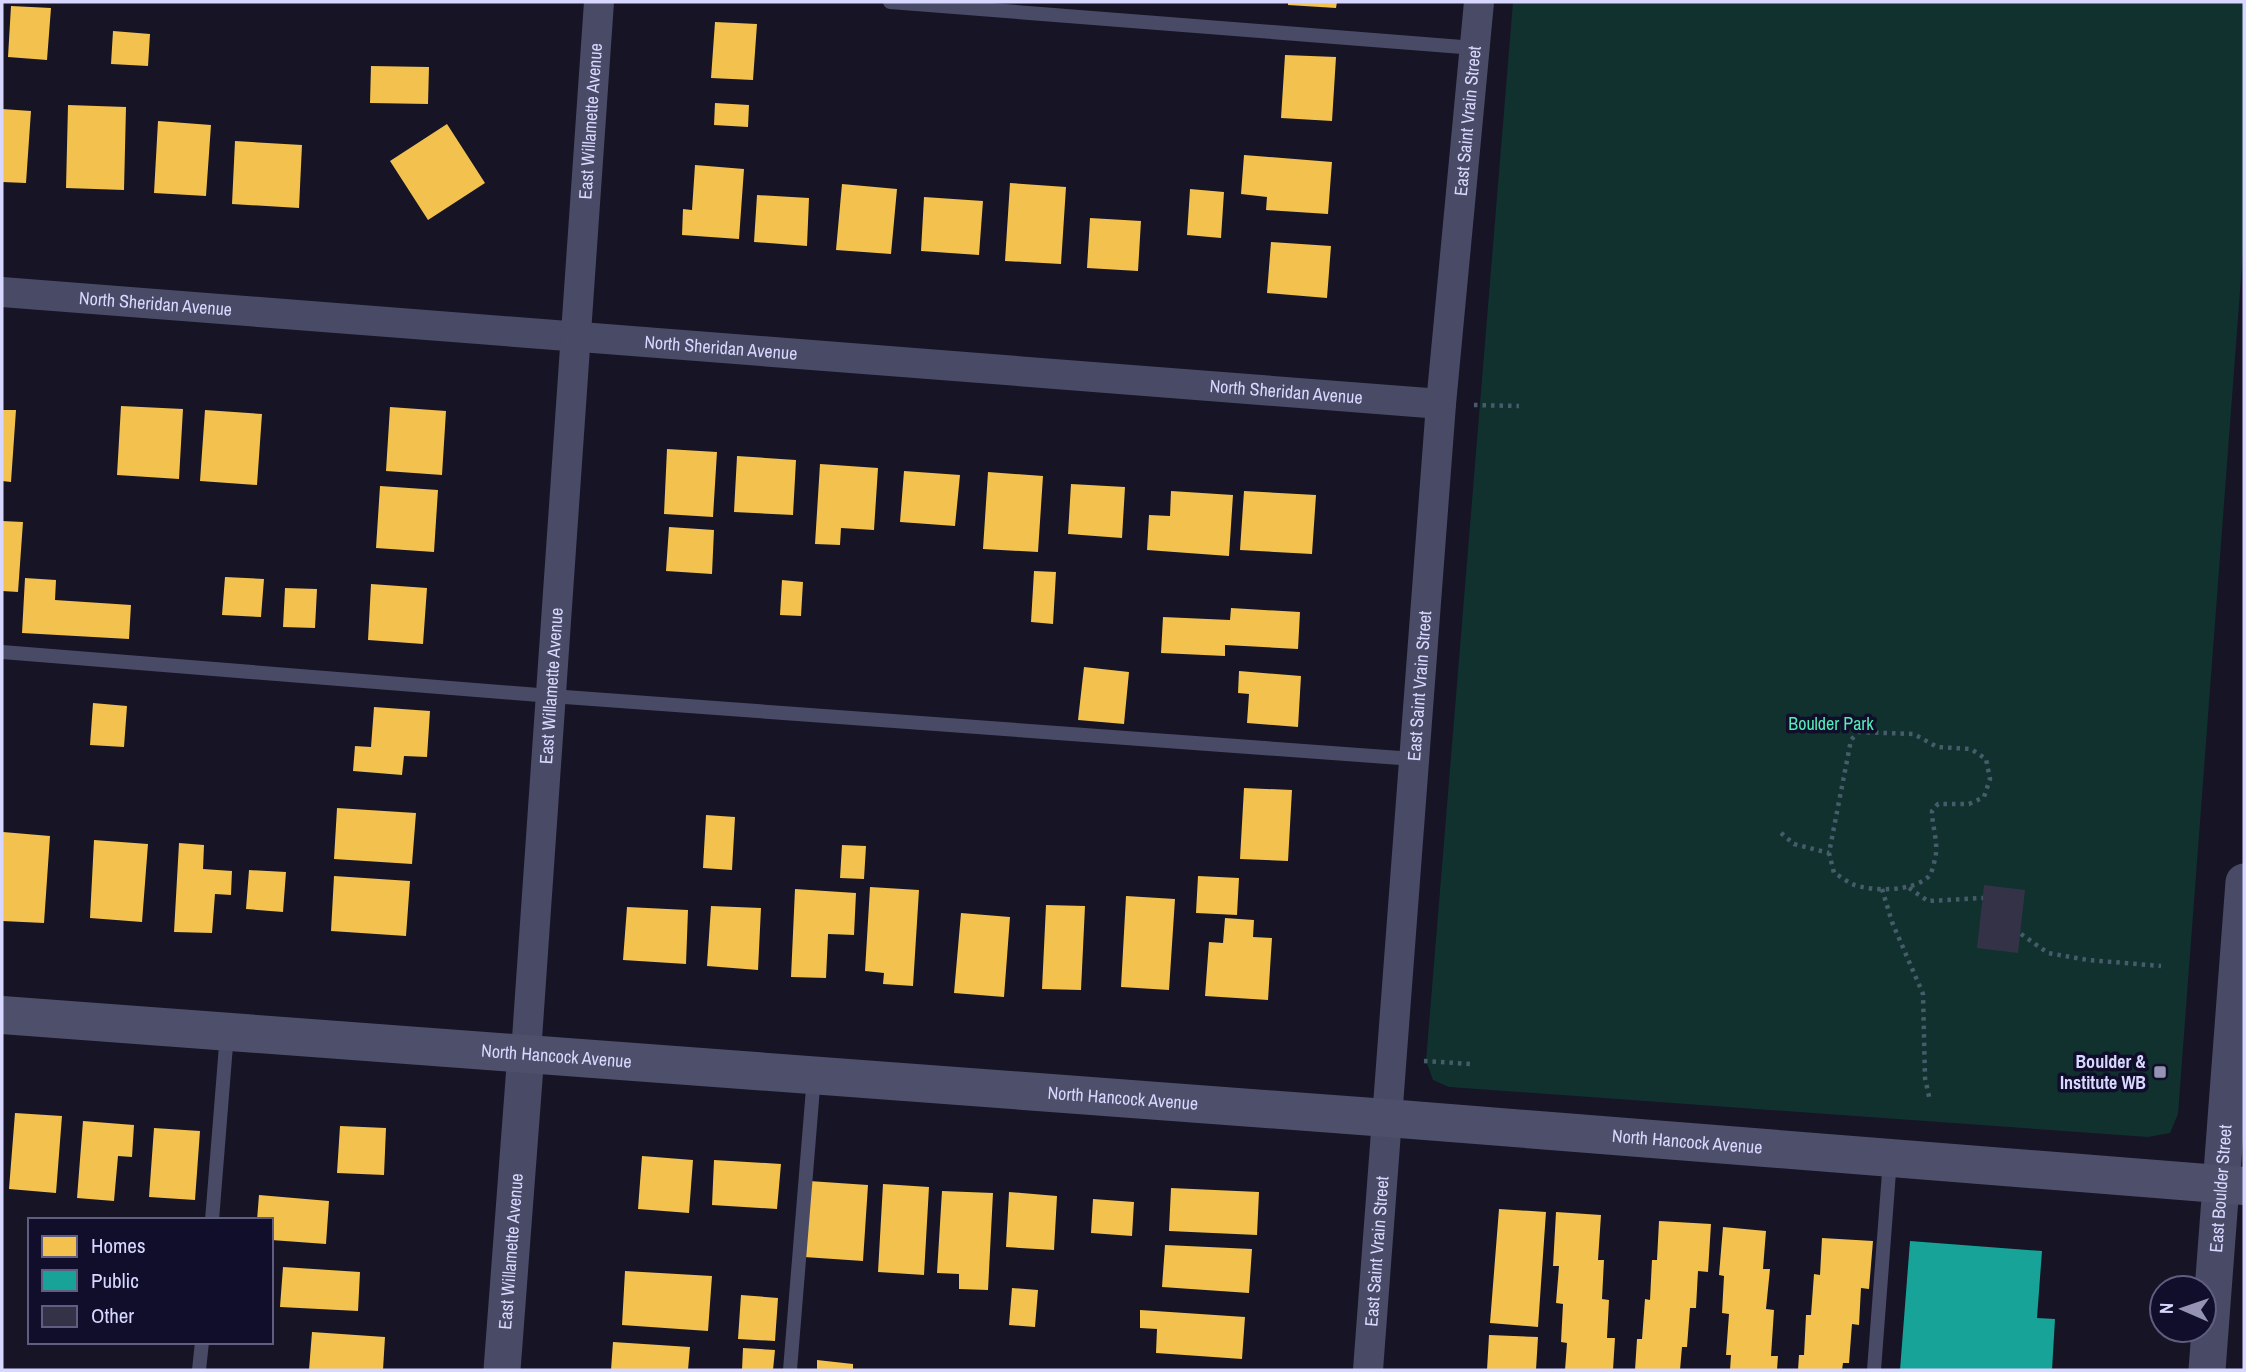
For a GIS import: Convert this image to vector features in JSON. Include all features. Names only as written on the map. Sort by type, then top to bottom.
[{"type":"main road","name":"North Hancock Avenue","points":[[2,1014],[1387,1118],[2233,1186]]},
{"type":"street","name":"East Willamette Avenue","points":[[502,1370],[527,1053],[599,2]]},
{"type":"street","name":"East Saint Vrain Street","points":[[1368,1370],[1441,404],[1479,2]]},
{"type":"street","name":"North Sheridan Avenue","points":[[2,292],[1441,404]]},
{"type":"street","name":"East Boulder Street","points":[[2207,1370],[2233,1186],[2244,882]]},
{"type":"lane","points":[[890,2],[1475,48]]},
{"type":"lane","points":[[2,652],[551,696],[1415,759]]},
{"type":"lane","points":[[212,1218],[227,1031]]},
{"type":"lane","points":[[790,1370],[814,1075]]},
{"type":"lane","points":[[1874,1370],[1889,1158]]},
{"type":"lane","points":[[199,1370],[202,1344]]},
{"type":"path","points":[[1441,404],[1519,406]]},
{"type":"path","points":[[1858,732],[1914,734],[1937,747],[1971,749],[1986,760],[1990,779],[1984,796],[1969,804],[1938,804],[1931,811],[1937,840],[1936,857],[1930,874],[1909,888],[1854,885],[1834,873],[1829,853],[1851,740],[1858,732]]},
{"type":"path","points":[[1781,833],[1794,844],[1829,853]]},
{"type":"path","points":[[1882,888],[1892,922],[1923,994],[1925,1078],[1930,1101]]},
{"type":"path","points":[[1909,888],[1928,901],[1983,898]]},
{"type":"path","points":[[2021,934],[2048,953],[2088,960],[2161,966]]},
{"type":"path","points":[[1391,1060],[1471,1063]]},
{"type":"green space","name":"Boulder Park","points":[[1513,2],[2244,2],[2244,238],[2178,1114],[2170,1133],[2148,1137],[1449,1087],[1433,1080],[1426,1061]]},
{"type":"building: Homes","points":[[1288,2],[1337,2],[1336,8],[1288,5]]},
{"type":"building: Homes","points":[[11,6],[51,8],[47,60],[8,57]]},
{"type":"building: Homes","points":[[715,22],[757,24],[753,80],[711,78]]},
{"type":"building: Homes","points":[[113,31],[150,34],[148,66],[111,64]]},
{"type":"building: Homes","points":[[1285,55],[1336,57],[1332,121],[1281,118]]},
{"type":"building: Homes","points":[[371,66],[429,67],[428,104],[370,103]]},
{"type":"building: Homes","points":[[715,103],[749,105],[748,127],[714,125]]},
{"type":"building: Homes","points":[[68,105],[126,107],[124,190],[66,188]]},
{"type":"building: Homes","points":[[2,109],[31,111],[26,183],[2,182]]},
{"type":"building: Homes","points":[[158,121],[211,125],[206,196],[154,193]]},
{"type":"building: Homes","points":[[447,124],[485,183],[428,220],[390,161]]},
{"type":"building: Homes","points":[[235,141],[302,145],[299,208],[232,204]]},
{"type":"building: Homes","points":[[1244,155],[1332,162],[1328,214],[1266,210],[1267,197],[1241,194]]},
{"type":"building: Homes","points":[[695,165],[744,169],[739,239],[682,235],[683,209],[692,210]]},
{"type":"building: Homes","points":[[1010,183],[1066,187],[1061,264],[1005,261]]},
{"type":"building: Homes","points":[[842,184],[897,189],[891,254],[836,250]]},
{"type":"building: Homes","points":[[1190,189],[1224,192],[1221,238],[1187,235]]},
{"type":"building: Homes","points":[[757,195],[809,198],[807,246],[754,242]]},
{"type":"building: Homes","points":[[924,197],[983,201],[979,255],[921,251]]},
{"type":"building: Homes","points":[[1090,218],[1141,221],[1138,271],[1087,268]]},
{"type":"building: Homes","points":[[1271,242],[1331,246],[1327,298],[1267,293]]},
{"type":"building: Homes","points":[[121,406],[183,409],[179,479],[117,475]]},
{"type":"building: Homes","points":[[390,407],[446,411],[442,475],[386,471]]},
{"type":"building: Homes","points":[[2,410],[16,410],[11,482],[2,481]]},
{"type":"building: Homes","points":[[205,410],[262,414],[257,485],[200,481]]},
{"type":"building: Homes","points":[[667,449],[717,452],[713,517],[664,514]]},
{"type":"building: Homes","points":[[737,456],[796,460],[793,515],[734,512]]},
{"type":"building: Homes","points":[[820,464],[878,468],[874,530],[841,528],[840,545],[815,544]]},
{"type":"building: Homes","points":[[904,471],[960,475],[955,526],[900,522]]},
{"type":"building: Homes","points":[[988,472],[1043,476],[1038,552],[983,549]]},
{"type":"building: Homes","points":[[1071,484],[1125,487],[1122,538],[1068,534]]},
{"type":"building: Homes","points":[[380,486],[438,490],[434,552],[376,548]]},
{"type":"building: Homes","points":[[1171,491],[1233,495],[1229,556],[1147,550],[1149,515],[1170,516]]},
{"type":"building: Homes","points":[[1244,491],[1316,495],[1312,554],[1240,550]]},
{"type":"building: Homes","points":[[2,521],[23,522],[18,592],[2,591]]},
{"type":"building: Homes","points":[[669,527],[714,530],[712,574],[666,571]]},
{"type":"building: Homes","points":[[1034,571],[1056,572],[1053,624],[1031,622]]},
{"type":"building: Homes","points":[[225,577],[264,579],[261,617],[222,615]]},
{"type":"building: Homes","points":[[25,578],[56,580],[55,600],[131,605],[129,639],[22,633]]},
{"type":"building: Homes","points":[[782,580],[803,582],[801,616],[780,615]]},
{"type":"building: Homes","points":[[371,584],[427,588],[423,644],[368,640]]},
{"type":"building: Homes","points":[[285,588],[317,589],[315,628],[283,627]]},
{"type":"building: Homes","points":[[1231,608],[1300,612],[1298,649],[1225,645],[1225,656],[1161,653],[1163,617],[1230,620]]},
{"type":"building: Homes","points":[[1084,667],[1129,672],[1124,724],[1078,720]]},
{"type":"building: Homes","points":[[1239,671],[1301,676],[1298,727],[1247,723],[1249,694],[1238,693]]},
{"type":"building: Homes","points":[[93,703],[127,706],[124,747],[90,745]]},
{"type":"building: Homes","points":[[374,707],[430,711],[427,757],[404,756],[402,775],[353,771],[355,746],[371,747]]},
{"type":"building: Homes","points":[[1244,788],[1292,790],[1288,861],[1240,859]]},
{"type":"building: Homes","points":[[337,808],[416,813],[412,864],[334,859]]},
{"type":"building: Homes","points":[[706,815],[735,817],[732,870],[703,868]]},
{"type":"building: Homes","points":[[3,832],[50,836],[44,923],[2,921]]},
{"type":"building: Homes","points":[[94,840],[148,844],[142,922],[90,918]]},
{"type":"building: Homes","points":[[179,843],[204,845],[203,869],[232,871],[231,895],[215,894],[212,933],[174,932]]},
{"type":"building: Homes","points":[[842,845],[866,846],[864,879],[840,878]]},
{"type":"building: Homes","points":[[249,870],[286,872],[283,912],[246,909]]},
{"type":"building: Homes","points":[[334,876],[410,881],[406,936],[331,931]]},
{"type":"building: Homes","points":[[1198,876],[1239,878],[1237,915],[1196,913]]},
{"type":"building: Homes","points":[[870,887],[919,890],[913,986],[883,984],[884,973],[865,971]]},
{"type":"building: Homes","points":[[795,889],[856,893],[854,935],[828,934],[826,978],[791,977]]},
{"type":"building: Homes","points":[[1126,896],[1175,899],[1169,990],[1121,987]]},
{"type":"building: Homes","points":[[1046,905],[1085,906],[1081,990],[1042,989]]},
{"type":"building: Homes","points":[[711,906],[761,908],[758,970],[707,966]]},
{"type":"building: Homes","points":[[627,907],[688,910],[686,964],[623,960]]},
{"type":"building: Homes","points":[[961,913],[1010,917],[1004,997],[954,993]]},
{"type":"building: Homes","points":[[1225,918],[1254,920],[1253,937],[1272,938],[1268,1000],[1205,996],[1209,942],[1223,943]]},
{"type":"building: Homes","points":[[15,1113],[62,1116],[56,1193],[9,1189]]},
{"type":"building: Homes","points":[[83,1121],[134,1125],[132,1157],[118,1156],[114,1201],[77,1198]]},
{"type":"building: Homes","points":[[340,1126],[386,1128],[384,1175],[337,1173]]},
{"type":"building: Homes","points":[[154,1128],[200,1131],[195,1200],[149,1197]]},
{"type":"building: Homes","points":[[642,1156],[693,1160],[689,1213],[638,1209]]},
{"type":"building: Homes","points":[[714,1160],[781,1164],[777,1209],[712,1205]]},
{"type":"building: Homes","points":[[809,1181],[868,1185],[863,1261],[804,1257]]},
{"type":"building: Homes","points":[[883,1184],[929,1187],[924,1275],[878,1272]]},
{"type":"building: Homes","points":[[1171,1188],[1259,1192],[1257,1235],[1169,1231]]},
{"type":"building: Homes","points":[[942,1191],[993,1193],[988,1290],[959,1289],[959,1274],[937,1273]]},
{"type":"building: Homes","points":[[1009,1192],[1057,1196],[1054,1250],[1006,1247]]},
{"type":"building: Homes","points":[[259,1195],[329,1201],[326,1244],[273,1240],[273,1218],[257,1218]]},
{"type":"building: Homes","points":[[1093,1199],[1134,1202],[1132,1236],[1091,1233]]},
{"type":"building: Homes","points":[[1499,1209],[1546,1212],[1538,1327],[1490,1323]]},
{"type":"building: Homes","points":[[1556,1212],[1601,1215],[1598,1260],[1604,1260],[1602,1299],[1609,1300],[1607,1338],[1615,1338],[1613,1370],[1565,1370],[1567,1343],[1561,1342],[1563,1304],[1556,1303],[1559,1266],[1553,1266]]},
{"type":"building: Homes","points":[[1659,1221],[1711,1224],[1708,1272],[1698,1271],[1696,1308],[1690,1308],[1687,1347],[1682,1347],[1680,1370],[1635,1370],[1637,1339],[1642,1339],[1645,1299],[1650,1300],[1652,1260],[1657,1260]]},
{"type":"building: Homes","points":[[1723,1227],[1766,1231],[1763,1269],[1770,1269],[1766,1309],[1774,1310],[1771,1356],[1778,1356],[1777,1370],[1730,1370],[1731,1355],[1726,1355],[1729,1314],[1722,1313],[1724,1276],[1719,1275]]},
{"type":"building: Homes","points":[[1822,1238],[1873,1241],[1869,1289],[1861,1288],[1859,1325],[1852,1324],[1849,1363],[1843,1363],[1842,1370],[1798,1370],[1799,1355],[1804,1355],[1806,1315],[1811,1315],[1814,1274],[1820,1275]]},
{"type":"building: Homes","points":[[1165,1245],[1252,1249],[1249,1293],[1162,1287]]},
{"type":"building: Homes","points":[[283,1267],[360,1272],[358,1311],[280,1307]]},
{"type":"building: Homes","points":[[625,1271],[712,1276],[708,1331],[622,1325]]},
{"type":"building: Homes","points":[[1012,1288],[1038,1290],[1035,1327],[1009,1325]]},
{"type":"building: Homes","points":[[741,1295],[778,1298],[775,1341],[738,1339]]},
{"type":"building: Homes","points":[[1140,1310],[1245,1317],[1242,1359],[1156,1353],[1157,1329],[1140,1328]]},
{"type":"building: Homes","points":[[312,1332],[385,1337],[383,1370],[309,1370]]},
{"type":"building: Homes","points":[[1489,1335],[1538,1337],[1536,1370],[1487,1370]]},
{"type":"building: Homes","points":[[613,1342],[690,1347],[688,1370],[611,1370]]},
{"type":"building: Homes","points":[[743,1348],[775,1350],[773,1370],[742,1370]]},
{"type":"building: Homes","points":[[817,1360],[853,1364],[853,1370],[817,1370]]},
{"type":"building: Public","points":[[1910,1241],[2042,1251],[2037,1318],[2055,1319],[2052,1370],[1900,1370]]},
{"type":"building: Other","points":[[1984,885],[2025,890],[2018,953],[1977,948]]},
{"type":"place","name":"Boulder & Institute WB","points":[[2160,1072]]}]
